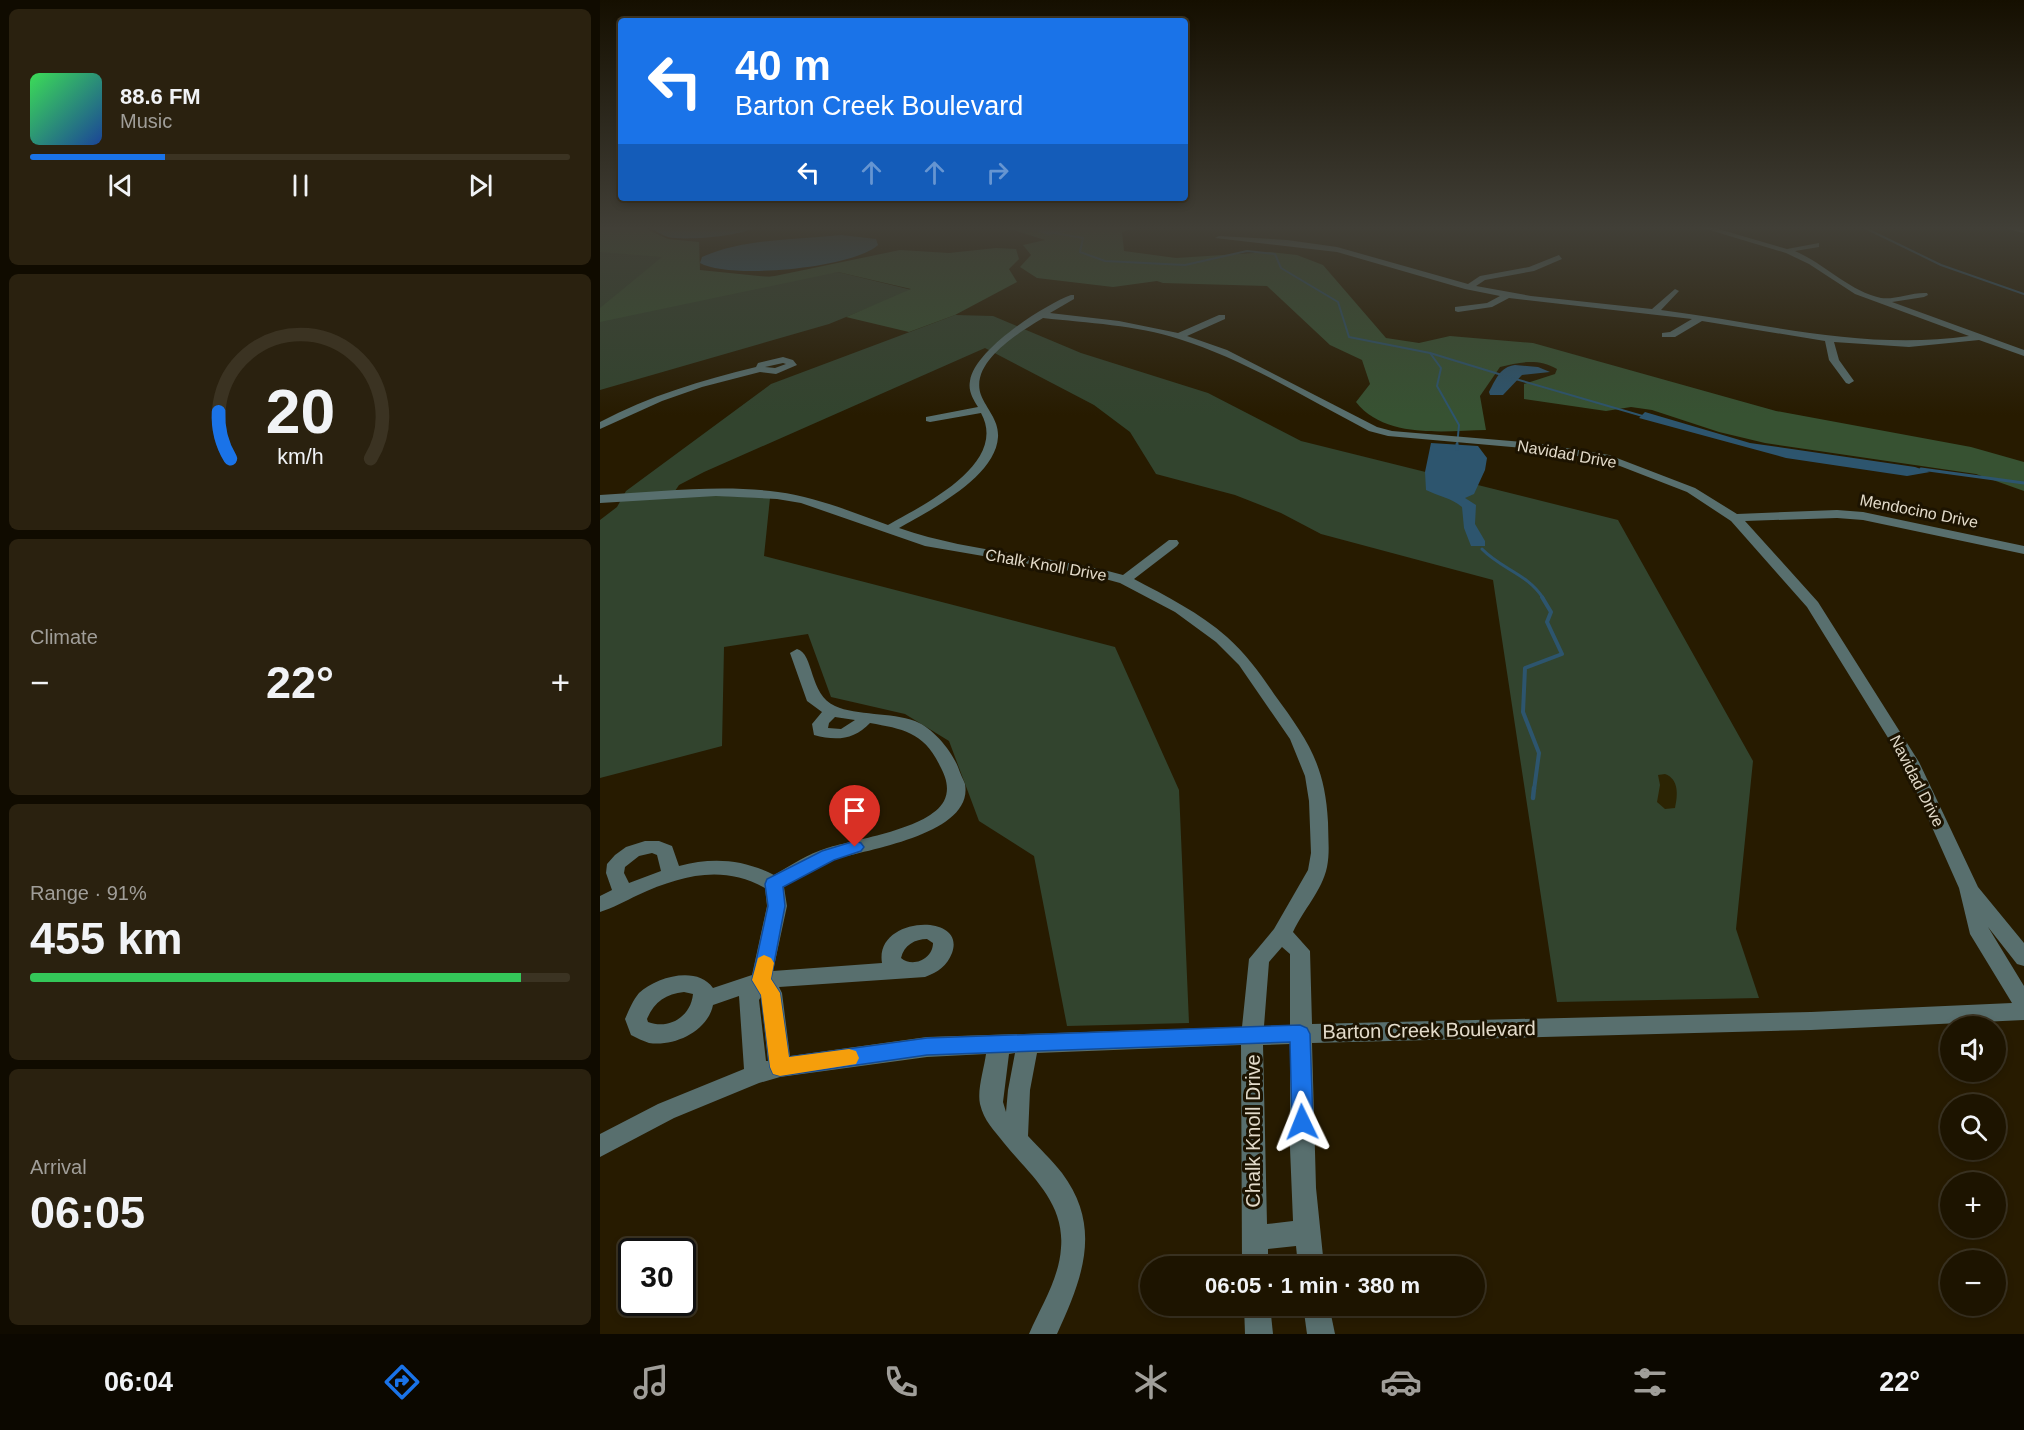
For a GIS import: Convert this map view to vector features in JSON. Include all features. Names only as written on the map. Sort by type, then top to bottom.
[{"type":"street","points":[[1484,290],[1508,295],[1654,311],[1770,332],[1828,339],[1909,345],[1945,344],[1978,337]]},
{"type":"street","points":[[1856,290],[2024,353]]},
{"type":"street","points":[[1654,311],[1675,291]]},
{"type":"street","points":[[1458,309],[1489,305],[1508,295]]},
{"type":"street","points":[[1880,300],[1924,295]]},
{"type":"street","points":[[887,530],[938,500],[976,469],[992,441],[991,422],[978,402],[974,388],[978,368],[989,355],[1020,329],[1071,297]]},
{"type":"street","name":"Navidad Drive","points":[[1042,315],[1119,324],[1179,336],[1224,352],[1373,429],[1410,437],[1514,444],[1584,453],[1632,465],[1691,490],[1735,518],[1819,615],[1911,762],[1969,888],[1980,934],[2024,1004]]},
{"type":"street","points":[[1179,336],[1222,317]]},
{"type":"street","points":[[1665,335],[1672,335],[1701,318]]},
{"type":"street","points":[[1828,339],[1834,360],[1849,381]]},
{"type":"street","points":[[600,426],[669,395],[760,369]]},
{"type":"street","points":[[930,419],[984,409]]},
{"type":"street","name":"Chalk Knoll Drive","points":[[600,499],[716,492],[767,494],[804,500],[929,543],[1088,570],[1125,580],[1194,618],[1233,650],[1254,675],[1298,738],[1306,755],[1314,776],[1318,801],[1320,853],[1317,870],[1310,887],[1291,914],[1282,934],[1259,959],[1252,1036],[1254,1256]]},
{"type":"street","name":"Mendocino Drive","points":[[1735,518],[1837,514],[1863,516],[2024,550]]},
{"type":"street","points":[[1125,580],[1173,543]]},
{"type":"street","points":[[774,884],[828,855],[890,840],[922,829],[950,805],[956,795],[951,770],[934,744],[910,725],[832,711],[815,700],[797,653]]},
{"type":"street","points":[[623,893],[615,873],[616,864],[636,849],[659,847],[665,851],[672,876]]},
{"type":"street","points":[[600,905],[623,893],[672,876],[711,867],[738,868],[774,884]]},
{"type":"street","points":[[756,1074],[748,999],[761,980],[777,906],[774,884]]},
{"type":"street","name":"Navidad Drive","points":[[1969,888],[2024,958]]},
{"type":"street","points":[[1282,934],[1300,951],[1306,1232],[1310,1256]]},
{"type":"street","points":[[706,999],[761,980],[901,970]]},
{"type":"street","points":[[761,980],[771,993],[780,1067]]},
{"type":"street","name":"Barton Creek Boulevard","points":[[600,1146],[666,1111],[756,1074],[780,1067],[927,1047],[1300,1034],[1811,1021],[2024,1011]]},
{"type":"street","points":[[750,1023],[774,1014]]},
{"type":"street","points":[[999,1044],[991,1102],[996,1117],[1054,1182],[1070,1210],[1074,1248],[1064,1289],[1043,1334]]},
{"type":"street","points":[[1016,1141],[1019,1090],[1028,1044]]},
{"type":"street","points":[[1253,1238],[1306,1232]]},
{"type":"street","points":[[1258,1316],[1259,1334]]},
{"type":"street","points":[[1318,1316],[1321,1334]]},
{"type":"green space","points":[[600,290],[911,290],[829,324],[600,390]]},
{"type":"green space","points":[[622,290],[751,290],[600,322],[600,308]]},
{"type":"green space","points":[[908,290],[1001,290],[955,315],[909,332],[846,317]]},
{"type":"green space","points":[[1272,290],[1345,290],[1386,338],[1419,343],[1450,336],[1533,343],[1776,411],[1971,447],[2024,462],[2024,491],[1976,474],[1765,443],[1719,432],[1652,410],[1631,407],[1606,411],[1524,399],[1524,384],[1555,374],[1557,369],[1536,362],[1500,367],[1480,396],[1486,430],[1434,431],[1399,427],[1368,414],[1356,402],[1370,384],[1362,360],[1330,345]]},
{"type":"green space","points":[[955,315],[993,316],[1081,353],[1208,393],[1301,441],[1618,520],[1753,761],[1736,929],[1759,998],[1557,1002],[1493,580],[1321,534],[1281,513],[1235,495],[1156,474],[1130,432],[1094,405],[985,348],[704,472],[679,485],[675,491],[704,495],[770,498],[764,556],[1115,647],[1179,790],[1189,1023],[1067,1026],[1034,856],[979,821],[949,741],[905,714],[831,697],[808,634],[724,647],[722,746],[600,778],[600,520],[617,507],[626,491],[771,384]]},
{"type":"sand","points":[[1658,775],[1670,776],[1675,784],[1677,793],[1675,808],[1665,809],[1657,802],[1660,785]]},
{"type":"water","points":[[1515,365],[1538,367],[1550,372],[1522,375],[1503,395],[1490,395],[1489,392],[1499,374]]},
{"type":"water","points":[[1645,412],[1750,443],[1915,467],[1930,472],[1907,476],[1786,458],[1639,418]]},
{"type":"water","points":[[1431,443],[1478,446],[1487,458],[1485,470],[1474,494],[1465,498],[1476,505],[1475,524],[1485,541],[1485,546],[1471,546],[1464,528],[1462,507],[1426,490],[1425,472]]},
{"type":"waterway","points":[[1318,290],[1338,302],[1349,337],[1430,353]]},
{"type":"waterway","points":[[2013,290],[2024,294]]},
{"type":"waterway","points":[[1430,353],[1502,375]]},
{"type":"waterway","points":[[1430,353],[1441,368],[1437,386],[1459,425],[1457,446]]},
{"type":"waterway","points":[[1512,378],[1646,417]]},
{"type":"waterway","points":[[1921,469],[2024,483]]},
{"type":"waterway","points":[[1482,549],[1497,562],[1530,583],[1543,598]]},
{"type":"waterway","points":[[1534,790],[1539,753],[1523,712],[1525,668],[1562,654],[1547,622],[1551,612],[1542,597]]},
{"type":"waterway","points":[[1533,798],[1534,788]]},
{"type":"slow traffic","points":[[764,963],[761,980],[771,993],[780,1067],[849,1058]]},
{"type":"route","points":[[855,847],[828,855],[774,884],[777,906],[768,938],[761,980],[771,993],[780,1067],[927,1047],[1300,1034],[1302,1122]]}]
